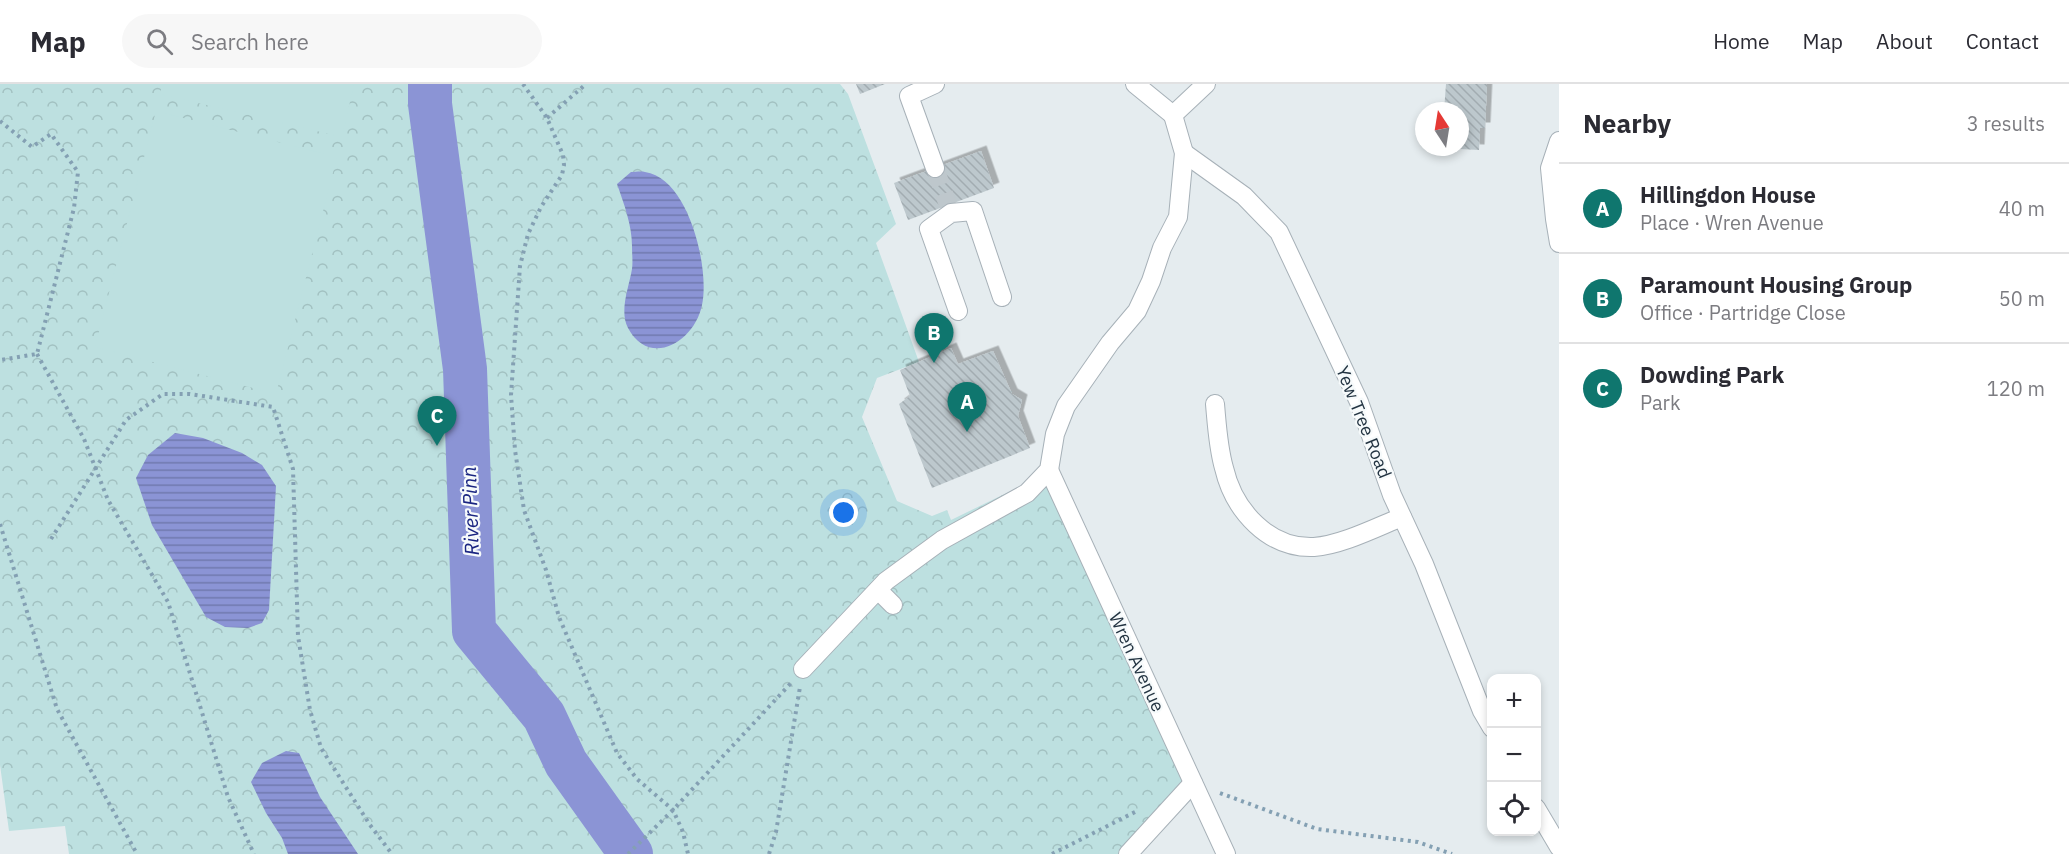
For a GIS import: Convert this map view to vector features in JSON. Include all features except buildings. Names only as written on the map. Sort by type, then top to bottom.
[{"type":"street","points":[[935,84],[909,96],[935,168]]},
{"type":"street","points":[[803,669],[878,590],[913,560],[942,540],[1027,493],[1049,470],[1055,434],[1066,406],[1110,343],[1137,311],[1162,249],[1178,217],[1184,153],[1173,115],[1135,84]]},
{"type":"street","points":[[1173,115],[1206,84]]},
{"type":"street","points":[[1559,141],[1550,168],[1559,243]]},
{"type":"street","name":"Yew Tree Road","points":[[1184,153],[1244,196],[1278,232],[1359,402],[1392,495],[1424,564],[1487,720]]},
{"type":"street","points":[[958,311],[929,229],[950,209],[973,211],[1002,297]]},
{"type":"street","points":[[1215,404],[1222,459],[1234,494],[1253,523],[1270,536],[1290,544],[1315,547],[1343,540],[1402,517]]},
{"type":"street","name":"Wren Avenue","points":[[1049,470],[1226,854]]},
{"type":"street","points":[[878,590],[893,605]]},
{"type":"street","points":[[1128,854],[1193,783]]},
{"type":"street","points":[[1541,816],[1559,847]]},
{"type":"path","points":[[523,84],[547,118],[563,155],[564,165],[562,175],[541,207],[528,234],[520,266],[511,395],[514,439],[524,510],[546,570],[559,617],[616,753],[638,779],[673,810],[682,832],[687,854]]},
{"type":"path","points":[[547,118],[586,84]]},
{"type":"path","points":[[0,121],[32,147],[51,134],[78,172],[74,208],[37,354],[84,439],[108,500],[168,602],[228,797],[254,854]]},
{"type":"path","points":[[0,360],[37,354]]},
{"type":"path","points":[[51,540],[126,420],[163,394],[190,394],[273,407],[293,469],[298,636],[310,710],[321,748],[370,825],[392,854]]},
{"type":"path","points":[[0,524],[57,709],[137,854]]},
{"type":"path","points":[[628,854],[673,810],[803,669]]},
{"type":"path","points":[[768,854],[776,832],[803,669]]},
{"type":"path","points":[[1193,783],[1317,829],[1418,842],[1452,854]]},
{"type":"path","points":[[1052,854],[1143,808]]},
{"type":"green space","points":[[0,84],[840,84],[848,94],[896,224],[876,243],[919,362],[877,378],[862,417],[897,501],[932,516],[947,510],[951,520],[1027,483],[1034,475],[1049,487],[1189,783],[1118,854],[69,854],[65,826],[9,831],[0,765]]},
{"type":"green space","points":[[162,84],[354,84],[342,137],[160,94]]},
{"type":"green space","points":[[156,111],[337,157],[276,394],[95,347]]},
{"type":"water","points":[[631,172],[645,172],[660,178],[674,190],[693,227],[703,270],[704,289],[698,318],[691,330],[681,339],[659,348],[648,347],[637,340],[625,321],[624,314],[632,266],[632,238],[617,184]]},
{"type":"water","points":[[175,433],[203,438],[242,453],[262,465],[276,486],[269,610],[262,623],[248,628],[225,627],[206,617],[152,525],[136,478],[148,455]]},
{"type":"water","points":[[286,751],[299,753],[320,797],[358,854],[288,854],[282,838],[266,813],[251,782],[262,763]]},
{"type":"waterway","name":"River Pinn","points":[[430,84],[430,104],[465,369],[474,631],[544,716],[566,763],[631,854]]},
{"type":"tunnel","points":[[935,168],[948,205]]},
{"type":"place","name":"Paramount Housing Group","points":[[934,363]]},
{"type":"place","name":"Hillingdon House","points":[[967,432]]},
{"type":"place","name":"Dowding Park","points":[[437,446]]}]
